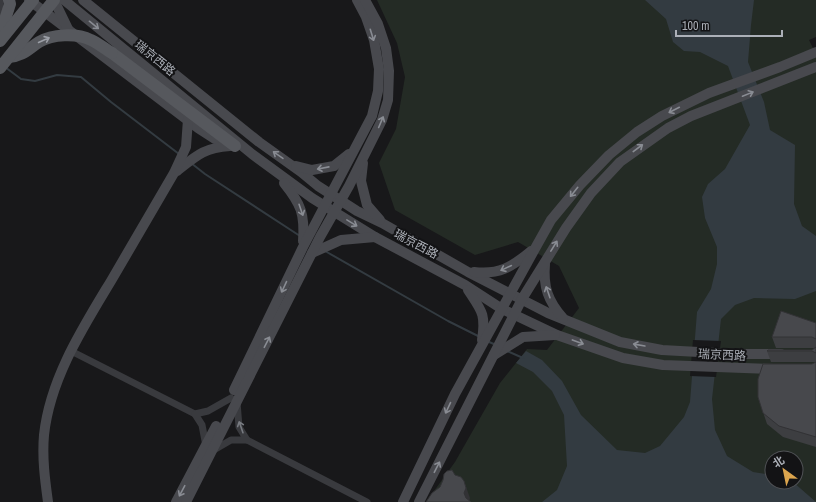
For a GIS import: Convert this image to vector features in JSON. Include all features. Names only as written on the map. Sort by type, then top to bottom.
[{"type":"main road","points":[[0,35],[10,4],[9,0]]},
{"type":"main road","points":[[0,41],[33,0]]},
{"type":"main road","points":[[0,68],[54,0]]},
{"type":"main road","points":[[9,57],[18,56],[42,40],[56,36],[72,36],[90,39],[112,53],[235,146]]},
{"type":"street","points":[[0,0],[0,18]]},
{"type":"street","points":[[29,0],[198,128],[215,139],[252,154]]},
{"type":"street","points":[[54,0],[69,31]]},
{"type":"street","name":"瑞京西路","points":[[64,0],[277,173],[324,206],[375,237],[465,286],[502,309],[557,335],[623,358],[675,366],[734,369],[786,369]]},
{"type":"street","name":"瑞京西路","points":[[83,0],[258,142],[330,194],[357,211],[382,223],[468,272],[548,313],[620,342],[662,350],[735,354],[794,354]]},
{"type":"street","points":[[247,440],[239,426],[234,399],[302,249],[308,229],[324,206],[372,116],[378,90],[379,69],[374,40],[366,17],[357,0]]},
{"type":"street","points":[[186,502],[209,449],[234,399],[341,200],[382,120],[388,100],[390,71],[386,48],[378,24],[364,0]]},
{"type":"street","points":[[403,502],[455,394],[537,245],[551,220],[580,185],[609,155],[637,132],[662,116],[709,93],[780,68],[816,52]]},
{"type":"street","points":[[419,502],[522,299],[545,260],[591,193],[620,162],[668,128],[691,116],[816,68]]},
{"type":"street","points":[[48,502],[43,468],[44,435],[52,399],[61,372],[81,331],[175,173],[186,147],[188,119]]},
{"type":"street","points":[[175,173],[196,155],[216,147],[235,146]]},
{"type":"street","points":[[290,164],[312,170],[334,166],[352,152]]},
{"type":"street","points":[[363,156],[361,181],[367,205],[382,223]]},
{"type":"street","points":[[277,173],[295,196],[308,229]]},
{"type":"street","points":[[551,220],[551,227],[555,232],[560,232],[566,228]]},
{"type":"street","points":[[311,256],[341,240],[375,237]]},
{"type":"street","points":[[468,272],[485,274],[504,270],[521,259],[537,245]]},
{"type":"street","points":[[545,260],[544,279],[548,293],[554,308],[565,320]]},
{"type":"street","points":[[465,286],[482,310],[484,327],[481,347]]},
{"type":"street","points":[[494,355],[523,337],[557,335]]},
{"type":"street","points":[[71,351],[195,414],[202,425],[209,449]]},
{"type":"street","points":[[455,394],[465,392],[469,396],[470,402]]},
{"type":"street","points":[[195,414],[208,411],[234,399]]},
{"type":"street","points":[[176,502],[209,449],[231,440],[247,440],[367,502]]},
{"type":"shaded area","points":[[377,0],[816,0],[816,37],[809,40],[816,54],[816,502],[428,502],[455,462],[500,383],[527,349],[547,350],[579,308],[559,266],[518,242],[475,255],[395,210],[379,163],[396,129],[405,77],[397,43]]},
{"type":"shaded area","points":[[645,0],[754,0],[748,62],[764,102],[770,130],[795,145],[794,204],[802,226],[816,236],[816,291],[795,299],[754,298],[735,305],[721,319],[712,399],[715,430],[727,456],[753,472],[764,474],[764,490],[802,490],[816,502],[542,502],[557,490],[567,466],[564,415],[552,391],[533,372],[516,363],[526,351],[542,360],[562,381],[581,415],[617,450],[645,453],[660,446],[684,417],[690,402],[697,312],[711,289],[717,264],[717,247],[705,218],[702,197],[708,184],[725,169],[750,125],[728,66],[700,52],[684,51],[673,42],[666,19]]},
{"type":"pier","points":[[693,340],[721,341],[716,377],[690,376]]},
{"type":"building","points":[[781,311],[816,323],[816,339],[812,337],[772,337]]},
{"type":"building","points":[[816,347],[816,353],[812,351],[767,351],[812,350]]},
{"type":"building","points":[[816,362],[816,437],[779,426],[763,413],[758,397],[758,379],[763,364],[812,364]]},
{"type":"building","points":[[452,470],[455,475],[461,477],[464,481],[466,488],[464,493],[466,498],[471,502],[426,502],[432,493],[440,487],[444,474],[447,471]]},
{"type":"waterway","points":[[5,67],[21,79],[35,81],[57,75],[81,77],[179,154]]},
{"type":"waterway","points":[[191,163],[205,174],[300,236]]},
{"type":"waterway","points":[[325,251],[448,321],[480,337]]},
{"type":"waterway","points":[[487,341],[496,345]]},
{"type":"waterway","points":[[507,351],[523,358]]}]
